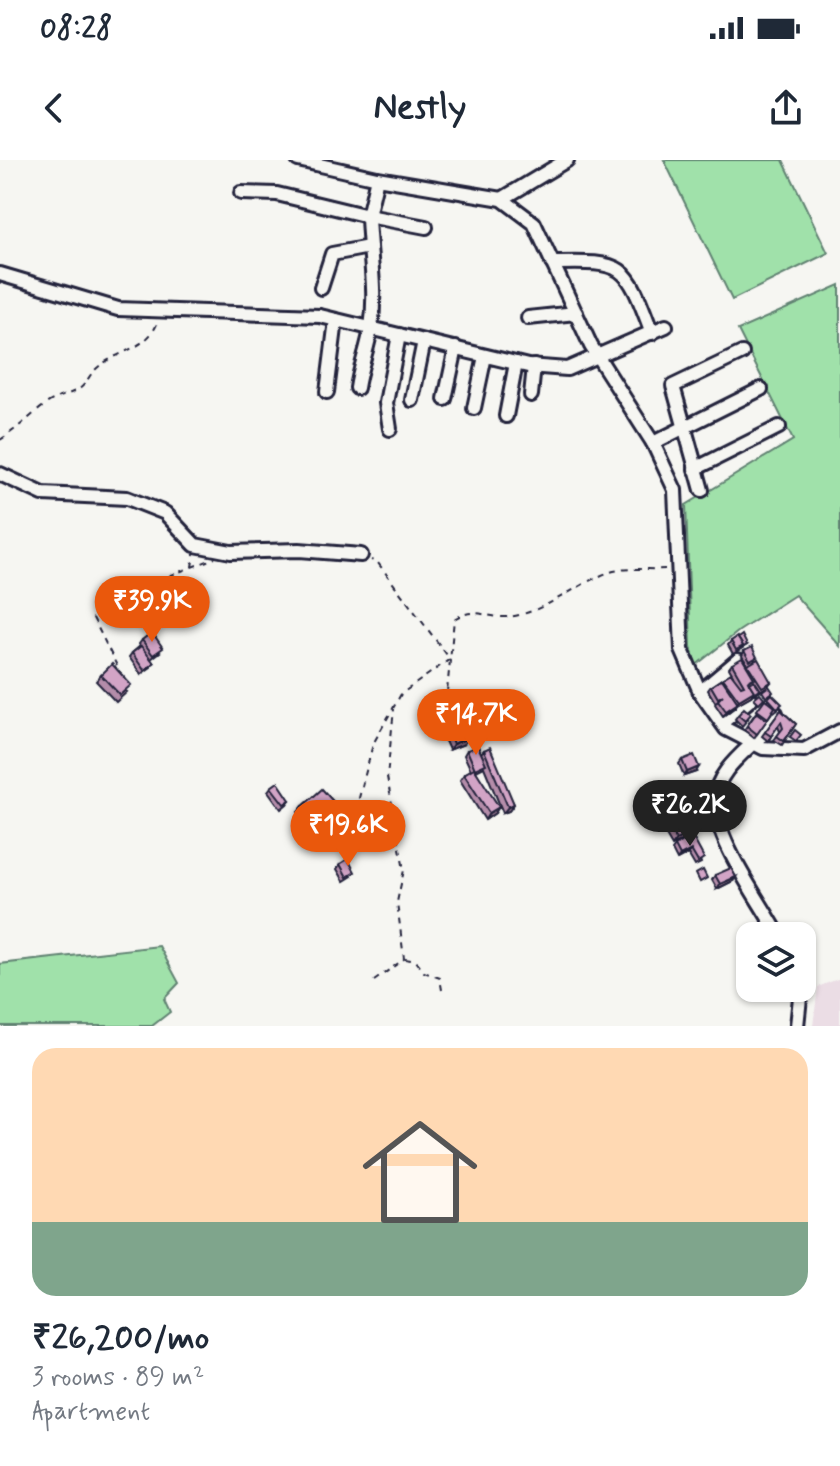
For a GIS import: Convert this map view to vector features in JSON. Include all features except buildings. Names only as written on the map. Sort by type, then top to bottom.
[{"type":"street","points":[[298,160],[339,165],[377,178],[502,199],[534,223],[598,357],[653,443],[675,490],[682,650],[700,692],[722,723],[754,744],[804,750],[840,731]]},
{"type":"street","points":[[502,199],[567,160]]},
{"type":"street","points":[[357,388],[371,328],[374,265],[369,247],[368,216],[377,178]]},
{"type":"street","points":[[519,188],[521,214]]},
{"type":"street","points":[[241,193],[277,194],[426,227]]},
{"type":"street","points":[[321,288],[332,254],[369,247]]},
{"type":"street","points":[[552,263],[607,262],[626,273],[652,333]]},
{"type":"street","points":[[0,274],[118,309],[218,311],[336,320],[516,363],[567,369],[666,326]]},
{"type":"street","points":[[528,318],[576,313]]},
{"type":"street","points":[[327,392],[336,320]]},
{"type":"street","points":[[390,429],[386,403],[399,335]]},
{"type":"street","points":[[412,400],[424,341]]},
{"type":"street","points":[[445,399],[456,348]]},
{"type":"street","points":[[702,490],[673,386],[742,353]]},
{"type":"street","points":[[474,408],[485,356]]},
{"type":"street","points":[[506,416],[516,363]]},
{"type":"street","points":[[531,395],[534,366]]},
{"type":"street","points":[[653,443],[761,389]]},
{"type":"street","points":[[695,469],[779,427]]},
{"type":"street","points":[[0,474],[43,494],[127,498],[165,513],[195,545],[231,552],[299,550],[361,555]]},
{"type":"street","points":[[700,692],[738,660]]},
{"type":"street","points":[[722,723],[751,699]]},
{"type":"street","points":[[771,922],[731,853],[715,799],[729,766],[754,744],[776,713]]},
{"type":"street","points":[[797,1026],[800,1002]]},
{"type":"path","points":[[0,440],[26,424],[46,403],[82,387],[93,371],[113,355],[135,348],[154,332],[161,312]]},
{"type":"path","points":[[192,568],[195,545]]},
{"type":"path","points":[[117,666],[93,618],[102,602],[231,552]]},
{"type":"path","points":[[361,555],[378,563],[450,659]]},
{"type":"path","points":[[446,702],[454,619],[466,612],[475,610],[497,619],[511,617],[543,609],[612,571],[678,568]]},
{"type":"path","points":[[331,838],[359,798],[373,744],[401,694],[450,659]]},
{"type":"path","points":[[394,707],[387,777],[404,870],[397,902],[404,959]]},
{"type":"path","points":[[374,981],[404,959],[416,961],[424,972],[440,978],[442,990]]},
{"type":"shaded area","points":[[840,978],[840,1026],[813,1026],[818,987]]},
{"type":"green space","points":[[664,160],[783,160],[828,253],[732,300]]},
{"type":"green space","points":[[840,285],[840,646],[795,595],[739,631],[695,666],[691,646],[686,505],[793,440],[738,330]]},
{"type":"green space","points":[[159,946],[179,983],[164,999],[170,1012],[152,1026],[0,1026],[0,964]]}]
